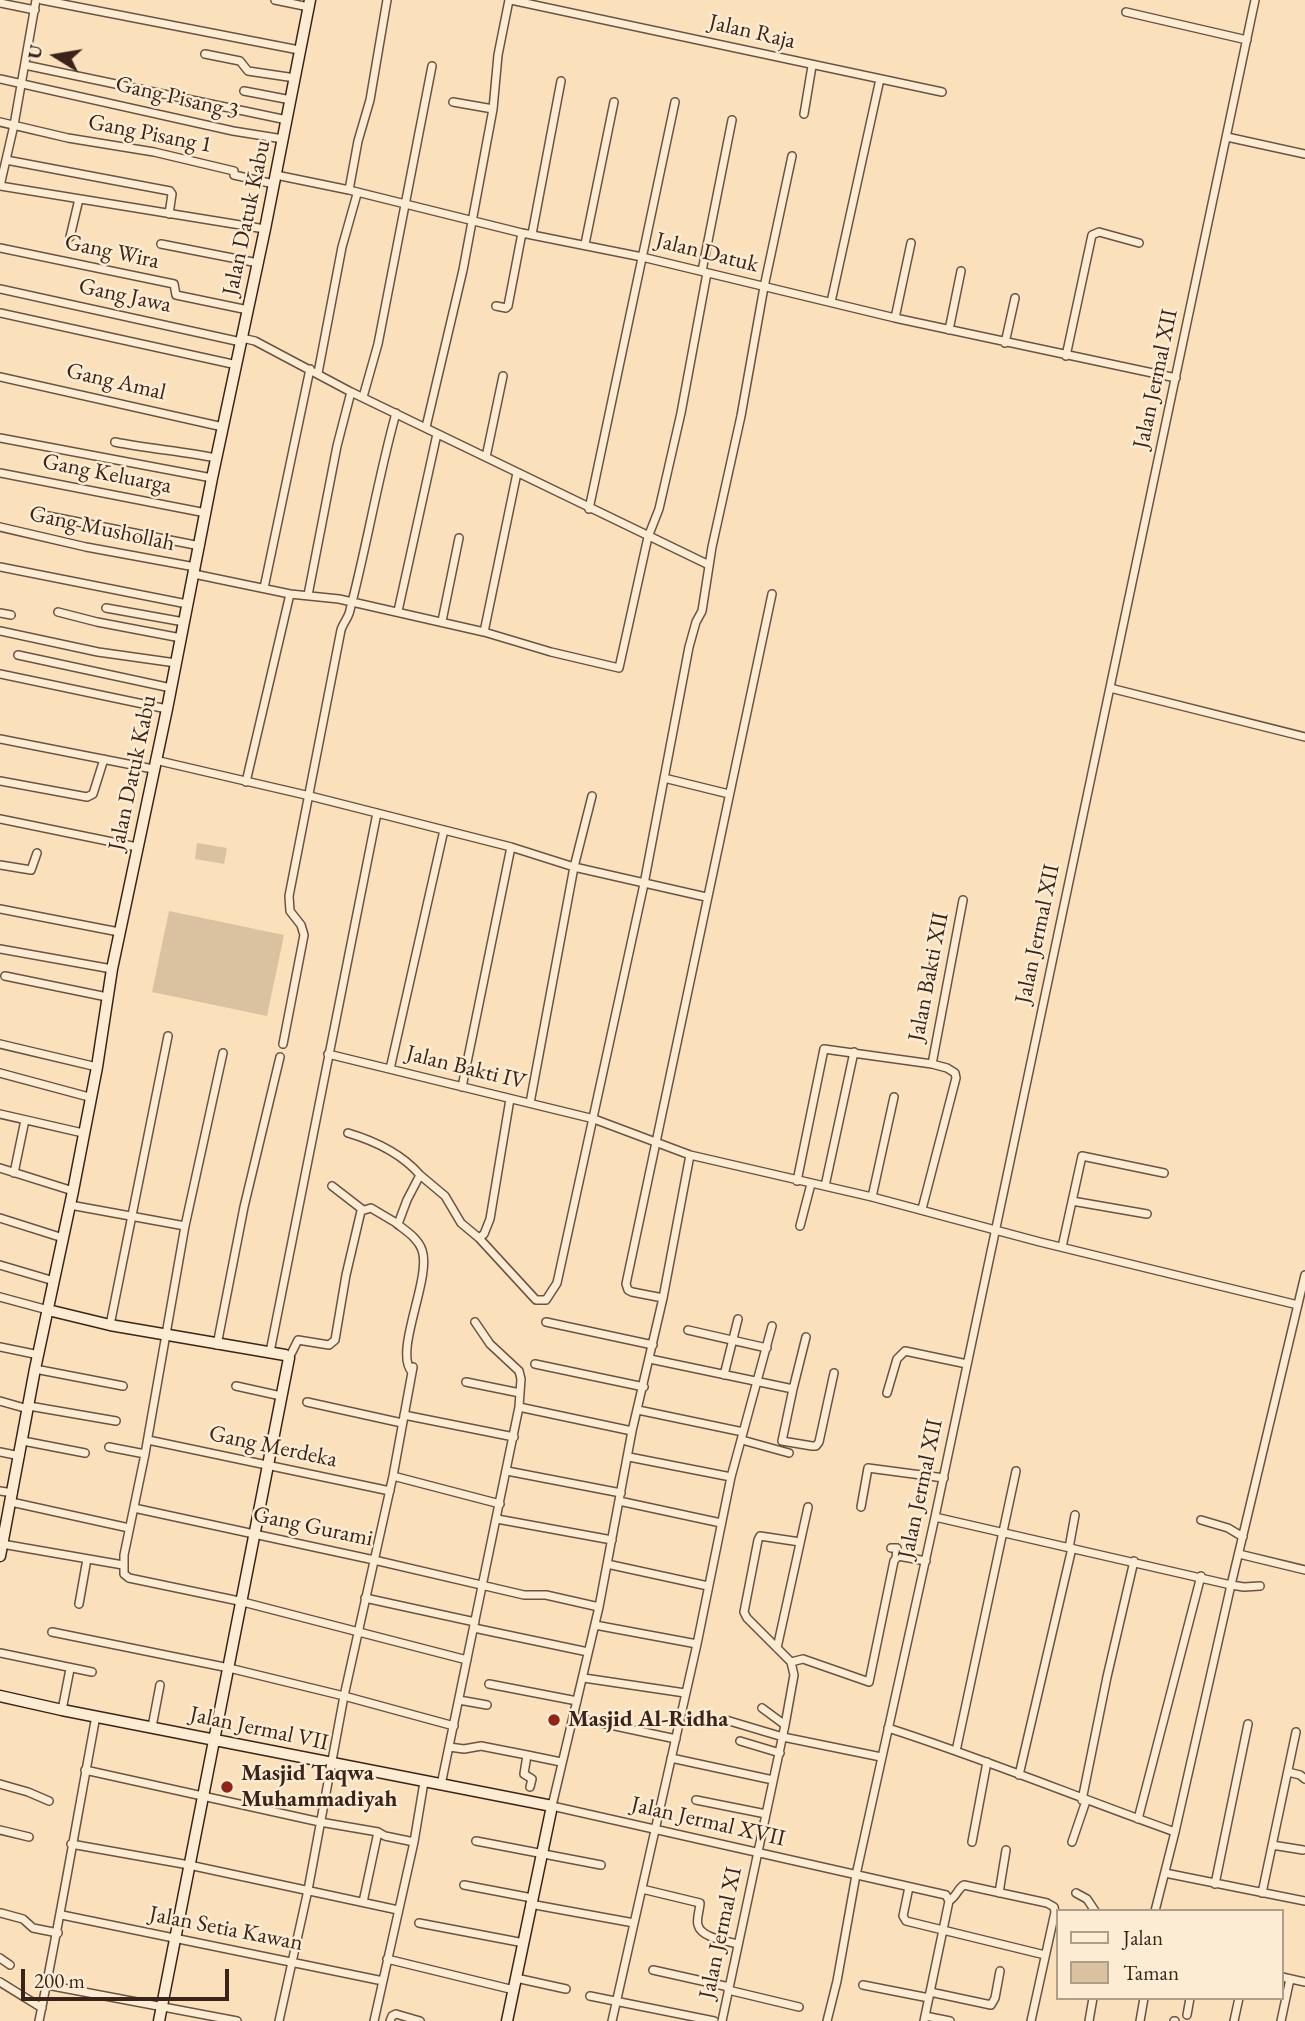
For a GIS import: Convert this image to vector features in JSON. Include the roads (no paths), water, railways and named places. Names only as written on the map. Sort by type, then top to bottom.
[{"type":"street","points":[[265,229],[0,186],[39,0],[299,50]]},
{"type":"street","points":[[275,0],[310,3]]},
{"type":"street","points":[[349,190],[358,141],[370,100],[387,0]]},
{"type":"street","points":[[426,427],[463,270],[470,220],[493,109],[498,55],[515,0]]},
{"type":"street","name":"Jalan Raja","points":[[515,0],[812,69],[942,92]]},
{"type":"street","name":"Jalan Jermal XII","points":[[827,2021],[1255,0]]},
{"type":"street","points":[[0,3],[35,10]]},
{"type":"street","name":"Jalan Datuk Kabu","points":[[0,1556],[97,1067],[112,969],[187,604],[199,573],[200,546],[212,478],[245,339],[248,310],[310,3]]},
{"type":"street","points":[[1126,12],[1247,40]]},
{"type":"street","points":[[205,54],[240,61],[248,71],[295,78]]},
{"type":"street","points":[[25,65],[287,120]]},
{"type":"street","points":[[363,397],[378,344],[432,66]]},
{"type":"street","points":[[804,114],[812,69]]},
{"type":"street","name":"Gang Pisang 3","points":[[0,79],[233,131],[283,139]]},
{"type":"street","points":[[831,302],[880,79]]},
{"type":"street","points":[[532,234],[561,81]]},
{"type":"street","points":[[244,91],[291,100]]},
{"type":"street","points":[[453,102],[493,109]]},
{"type":"street","points":[[585,244],[614,102]]},
{"type":"street","points":[[589,509],[674,103]]},
{"type":"street","points":[[648,537],[659,509],[681,412],[732,120]]},
{"type":"street","name":"Gang Pisang 1","points":[[0,122],[68,138],[153,152],[234,171],[234,175],[275,180]]},
{"type":"street","points":[[1227,137],[1305,155]]},
{"type":"street","points":[[348,1133],[386,1149],[413,1167],[445,1196],[457,1218],[536,1300],[546,1300],[561,1271],[594,1119],[644,884],[689,648],[702,611],[764,286],[792,156]]},
{"type":"street","points":[[6,160],[170,191],[172,194],[169,214]]},
{"type":"street","name":"Jalan Datuk","points":[[275,180],[349,190],[522,233],[585,244],[895,318],[1175,378]]},
{"type":"street","points":[[264,588],[342,247],[357,194]]},
{"type":"street","points":[[70,237],[79,199]]},
{"type":"street","points":[[1066,356],[1092,235],[1099,232],[1139,243]]},
{"type":"street","points":[[496,306],[508,306],[522,233]]},
{"type":"street","points":[[895,318],[911,243]]},
{"type":"street","points":[[161,244],[258,263]]},
{"type":"street","name":"Gang Wira","points":[[0,248],[174,284],[176,295],[248,310]]},
{"type":"street","points":[[950,330],[961,271]]},
{"type":"street","name":"Gang Jawa","points":[[0,289],[245,339],[534,479],[589,509],[709,565]]},
{"type":"street","points":[[1005,343],[1015,298]]},
{"type":"street","points":[[0,313],[237,365]]},
{"type":"street","points":[[486,457],[503,376]]},
{"type":"street","name":"Gang Amal","points":[[0,377],[223,427]]},
{"type":"street","points":[[308,595],[337,446],[351,392]]},
{"type":"street","points":[[283,1044],[304,935],[301,925],[290,911],[289,896],[341,630],[349,613],[396,412]]},
{"type":"street","points":[[398,611],[437,434]]},
{"type":"street","points":[[0,438],[212,478]]},
{"type":"street","points":[[115,442],[216,458]]},
{"type":"street","name":"Gang Keluarga","points":[[0,473],[206,513]]},
{"type":"street","points":[[484,632],[517,473]]},
{"type":"street","points":[[38,514],[200,546]]},
{"type":"street","name":"Gang Mushollah","points":[[0,527],[290,594],[351,601],[442,621],[619,668],[648,537]]},
{"type":"street","points":[[442,621],[459,538]]},
{"type":"street","points":[[0,567],[187,604]]},
{"type":"street","points":[[246,782],[290,594]]},
{"type":"street","points":[[663,1298],[632,1292],[626,1284],[772,594]]},
{"type":"street","points":[[106,608],[184,622]]},
{"type":"street","points":[[58,612],[181,638]]},
{"type":"street","points":[[0,613],[11,615]]},
{"type":"street","points":[[0,631],[98,652],[176,663]]},
{"type":"street","points":[[18,655],[171,688]]},
{"type":"street","points":[[0,674],[167,709]]},
{"type":"street","points":[[1110,688],[1305,737]]},
{"type":"street","points":[[0,739],[104,759],[200,769],[510,847],[574,867],[706,897]]},
{"type":"street","points":[[0,781],[88,797],[95,789],[104,759]]},
{"type":"street","points":[[664,778],[729,794]]},
{"type":"street","points":[[530,1104],[574,867],[592,796]]},
{"type":"street","points":[[270,1352],[377,813]]},
{"type":"street","points":[[0,819],[137,847]]},
{"type":"street","points":[[390,1069],[444,830]]},
{"type":"street","points":[[463,1087],[510,847]]},
{"type":"street","points":[[0,865],[28,871],[32,868],[37,853]]},
{"type":"street","name":"Jalan Bakti XII","points":[[922,1209],[956,1077],[955,1073],[947,1068],[932,1065],[964,900]]},
{"type":"street","points":[[0,909],[120,932]]},
{"type":"street","points":[[0,949],[112,969]]},
{"type":"street","points":[[5,976],[107,997]]},
{"type":"street","points":[[110,1325],[168,1036]]},
{"type":"street","points":[[0,1044],[97,1067]]},
{"type":"street","points":[[797,1181],[824,1049],[932,1065]]},
{"type":"street","points":[[825,1186],[854,1052]]},
{"type":"street","points":[[223,1053],[185,1226],[148,1440],[122,1565],[124,1574],[129,1578],[239,1601],[467,1660]]},
{"type":"street","name":"Jalan Bakti IV","points":[[328,1055],[594,1119],[656,1140],[690,1155],[922,1209],[1062,1247],[1298,1305]]},
{"type":"street","points":[[217,1345],[244,1207],[280,1057]]},
{"type":"street","points":[[0,1073],[89,1097]]},
{"type":"street","points":[[872,1197],[894,1097]]},
{"type":"street","points":[[479,1238],[484,1234],[490,1219],[510,1099]]},
{"type":"street","points":[[0,1114],[83,1133]]},
{"type":"street","points":[[14,1173],[25,1120]]},
{"type":"street","points":[[507,2021],[561,1762],[584,1678],[690,1155]]},
{"type":"street","points":[[1062,1247],[1080,1159],[1084,1155],[1164,1172]]},
{"type":"street","points":[[0,1168],[73,1191]]},
{"type":"street","points":[[396,1223],[400,1222],[407,1200],[420,1175]]},
{"type":"street","points":[[800,1226],[811,1184]]},
{"type":"street","points":[[332,1186],[363,1210]]},
{"type":"street","points":[[1072,1200],[1147,1214]]},
{"type":"street","points":[[70,1205],[185,1226]]},
{"type":"street","points":[[159,2021],[229,1668],[239,1601],[289,1359],[298,1340],[329,1345],[335,1340],[359,1214],[363,1210],[373,1209],[416,1239],[423,1252],[421,1281],[409,1331],[407,1366],[412,1370],[390,1491],[344,1696],[308,1890],[279,2021]]},
{"type":"street","points":[[0,1218],[63,1238]]},
{"type":"street","points":[[0,1265],[54,1281]]},
{"type":"street","points":[[1156,1909],[1305,1275]]},
{"type":"street","points":[[0,1297],[110,1325],[270,1352],[285,1355],[289,1359]]},
{"type":"street","points":[[724,1375],[738,1320]]},
{"type":"street","points":[[441,1785],[484,1586],[520,1394],[519,1371],[490,1344],[475,1322]]},
{"type":"street","points":[[546,1322],[653,1345]]},
{"type":"street","points":[[612,2021],[697,1644],[731,1477],[746,1430],[772,1326]]},
{"type":"street","points":[[688,1330],[766,1348]]},
{"type":"street","points":[[806,1336],[782,1440],[815,1447],[834,1373]]},
{"type":"street","points":[[0,1346],[38,1355]]},
{"type":"street","points":[[887,1393],[897,1359],[905,1352],[967,1364]]},
{"type":"street","points":[[650,1359],[793,1389]]},
{"type":"street","points":[[535,1364],[644,1387]]},
{"type":"street","points":[[35,1369],[123,1385]]},
{"type":"street","points":[[466,1381],[520,1394]]},
{"type":"street","points":[[236,1386],[281,1396]]},
{"type":"street","points":[[0,1401],[116,1422]]},
{"type":"street","points":[[307,1402],[514,1437]]},
{"type":"street","points":[[519,1407],[632,1431]]},
{"type":"street","points":[[638,1410],[743,1436],[789,1453]]},
{"type":"street","name":"Gang Merdeka","points":[[148,1440],[390,1491]]},
{"type":"street","points":[[23,1441],[85,1453]]},
{"type":"street","points":[[109,1447],[145,1454]]},
{"type":"street","points":[[0,1452],[20,1456]]},
{"type":"street","points":[[629,1457],[731,1477]]},
{"type":"street","points":[[861,1507],[868,1468],[944,1478]]},
{"type":"street","points":[[507,1471],[621,1493]]},
{"type":"street","points":[[956,1751],[1016,1471]]},
{"type":"street","points":[[393,1476],[500,1504]]},
{"type":"street","points":[[0,1491],[12,1497],[129,1528]]},
{"type":"street","points":[[619,1501],[721,1523]]},
{"type":"street","points":[[777,1648],[808,1507]]},
{"type":"street","name":"Gang Gurami","points":[[134,1508],[524,1595],[546,1595],[599,1607]]},
{"type":"street","points":[[1019,1775],[1075,1516]]},
{"type":"street","points":[[935,1517],[1231,1585],[1260,1586]]},
{"type":"street","points":[[497,1519],[612,1540]]},
{"type":"street","points":[[1201,1520],[1228,1528],[1243,1537]]},
{"type":"street","points":[[800,1542],[761,1536],[752,1565],[744,1612],[792,1662],[803,1659],[869,1682],[897,1548],[891,1548]]},
{"type":"street","points":[[2,1544],[122,1565]]},
{"type":"street","points":[[1240,1554],[1305,1570]]},
{"type":"street","points":[[895,1558],[902,1556],[926,1561]]},
{"type":"street","points":[[79,1604],[87,1559]]},
{"type":"street","points":[[1073,1842],[1134,1562]]},
{"type":"street","points":[[607,1564],[708,1586]]},
{"type":"street","points":[[1138,1819],[1201,1576]]},
{"type":"street","points":[[365,1598],[588,1652]]},
{"type":"street","points":[[595,1625],[697,1644]]},
{"type":"street","points":[[52,1632],[229,1668],[454,1726]]},
{"type":"street","points":[[0,1653],[92,1672]]},
{"type":"street","name":"Jalan Jermal XI","points":[[725,2020],[738,1944],[783,1737],[794,1675],[792,1662]]},
{"type":"street","points":[[62,1710],[71,1668]]},
{"type":"street","points":[[584,1678],[685,1693]]},
{"type":"street","points":[[489,1684],[577,1701]]},
{"type":"street","points":[[152,1727],[160,1685]]},
{"type":"street","name":"Jalan Jermal VII","points":[[0,1696],[552,1806]]},
{"type":"street","points":[[459,1700],[487,1705]]},
{"type":"street","points":[[762,1708],[785,1726]]},
{"type":"street","points":[[39,2021],[62,1915],[71,1844],[96,1716]]},
{"type":"street","points":[[573,1717],[676,1740]]},
{"type":"street","points":[[726,1720],[783,1737],[881,1757]]},
{"type":"street","points":[[1215,1884],[1248,1724]]},
{"type":"street","points":[[888,1728],[1175,1832]]},
{"type":"street","points":[[1262,1892],[1296,1732]]},
{"type":"street","points":[[740,1741],[780,1753]]},
{"type":"street","points":[[449,1747],[464,1749],[481,1746],[561,1762]]},
{"type":"street","points":[[527,1755],[524,1774],[532,1779],[530,1787]]},
{"type":"street","points":[[671,1758],[774,1780]]},
{"type":"street","points":[[972,1842],[987,1762]]},
{"type":"street","points":[[85,1770],[414,1842]]},
{"type":"street","points":[[1288,1772],[1305,1779]]},
{"type":"street","points":[[374,2021],[414,1842],[424,1782]]},
{"type":"street","points":[[0,1784],[49,1801]]},
{"type":"street","points":[[696,1800],[766,1814]]},
{"type":"street","name":"Jalan Jermal XVII","points":[[552,1806],[938,1892],[946,1895],[949,1901]]},
{"type":"street","points":[[0,1830],[29,1837]]},
{"type":"street","points":[[363,1902],[377,1832]]},
{"type":"street","points":[[476,1841],[601,1865]]},
{"type":"street","points":[[71,1844],[189,1865],[398,1910]]},
{"type":"street","points":[[1272,1845],[1303,1850]]},
{"type":"street","points":[[999,1893],[1006,1850]]},
{"type":"street","points":[[1165,1873],[1305,1901]]},
{"type":"street","points":[[464,1885],[634,1923]]},
{"type":"street","points":[[950,2021],[925,2018],[949,1901],[957,1896],[964,1885],[1047,1903],[1054,1907],[1031,2021]]},
{"type":"street","points":[[909,1887],[904,1920],[1045,1955]]},
{"type":"street","points":[[642,1889],[700,1903],[698,1925],[701,1931],[738,1944]]},
{"type":"street","points":[[1076,1893],[1087,1899],[1094,1909]]},
{"type":"street","points":[[1,1913],[23,1919],[33,1928],[58,1933]]},
{"type":"street","name":"Jalan Setia Kawan","points":[[62,1915],[383,1981]]},
{"type":"street","points":[[419,1923],[524,1943]]},
{"type":"street","points":[[0,1958],[10,1965]]},
{"type":"street","points":[[387,1959],[514,1990]]},
{"type":"street","points":[[653,1970],[799,2007]]},
{"type":"street","points":[[863,1985],[991,2005],[1000,1971]]},
{"type":"street","points":[[516,1978],[566,1989]]},
{"type":"street","points":[[1286,1978],[1305,1982]]},
{"type":"street","points":[[0,1982],[42,2008]]},
{"type":"street","points":[[47,1985],[237,2021]]},
{"type":"street","points":[[590,1996],[714,2021]]},
{"type":"street","points":[[1089,2021],[1093,2000]]},
{"type":"street","points":[[1140,2021],[1144,2000]]},
{"type":"street","points":[[1187,2015],[1190,2000]]},
{"type":"street","points":[[1234,2021],[1239,2000]]},
{"type":"street","points":[[1281,2021],[1283,2000]]},
{"type":"street","points":[[390,2021],[396,2014],[420,2021]]},
{"type":"place","name":"Masjid Al-Ridha","points":[[554,1720]]},
{"type":"place","name":"Masjid Taqwa Muhammadiyah","points":[[227,1787]]}]
